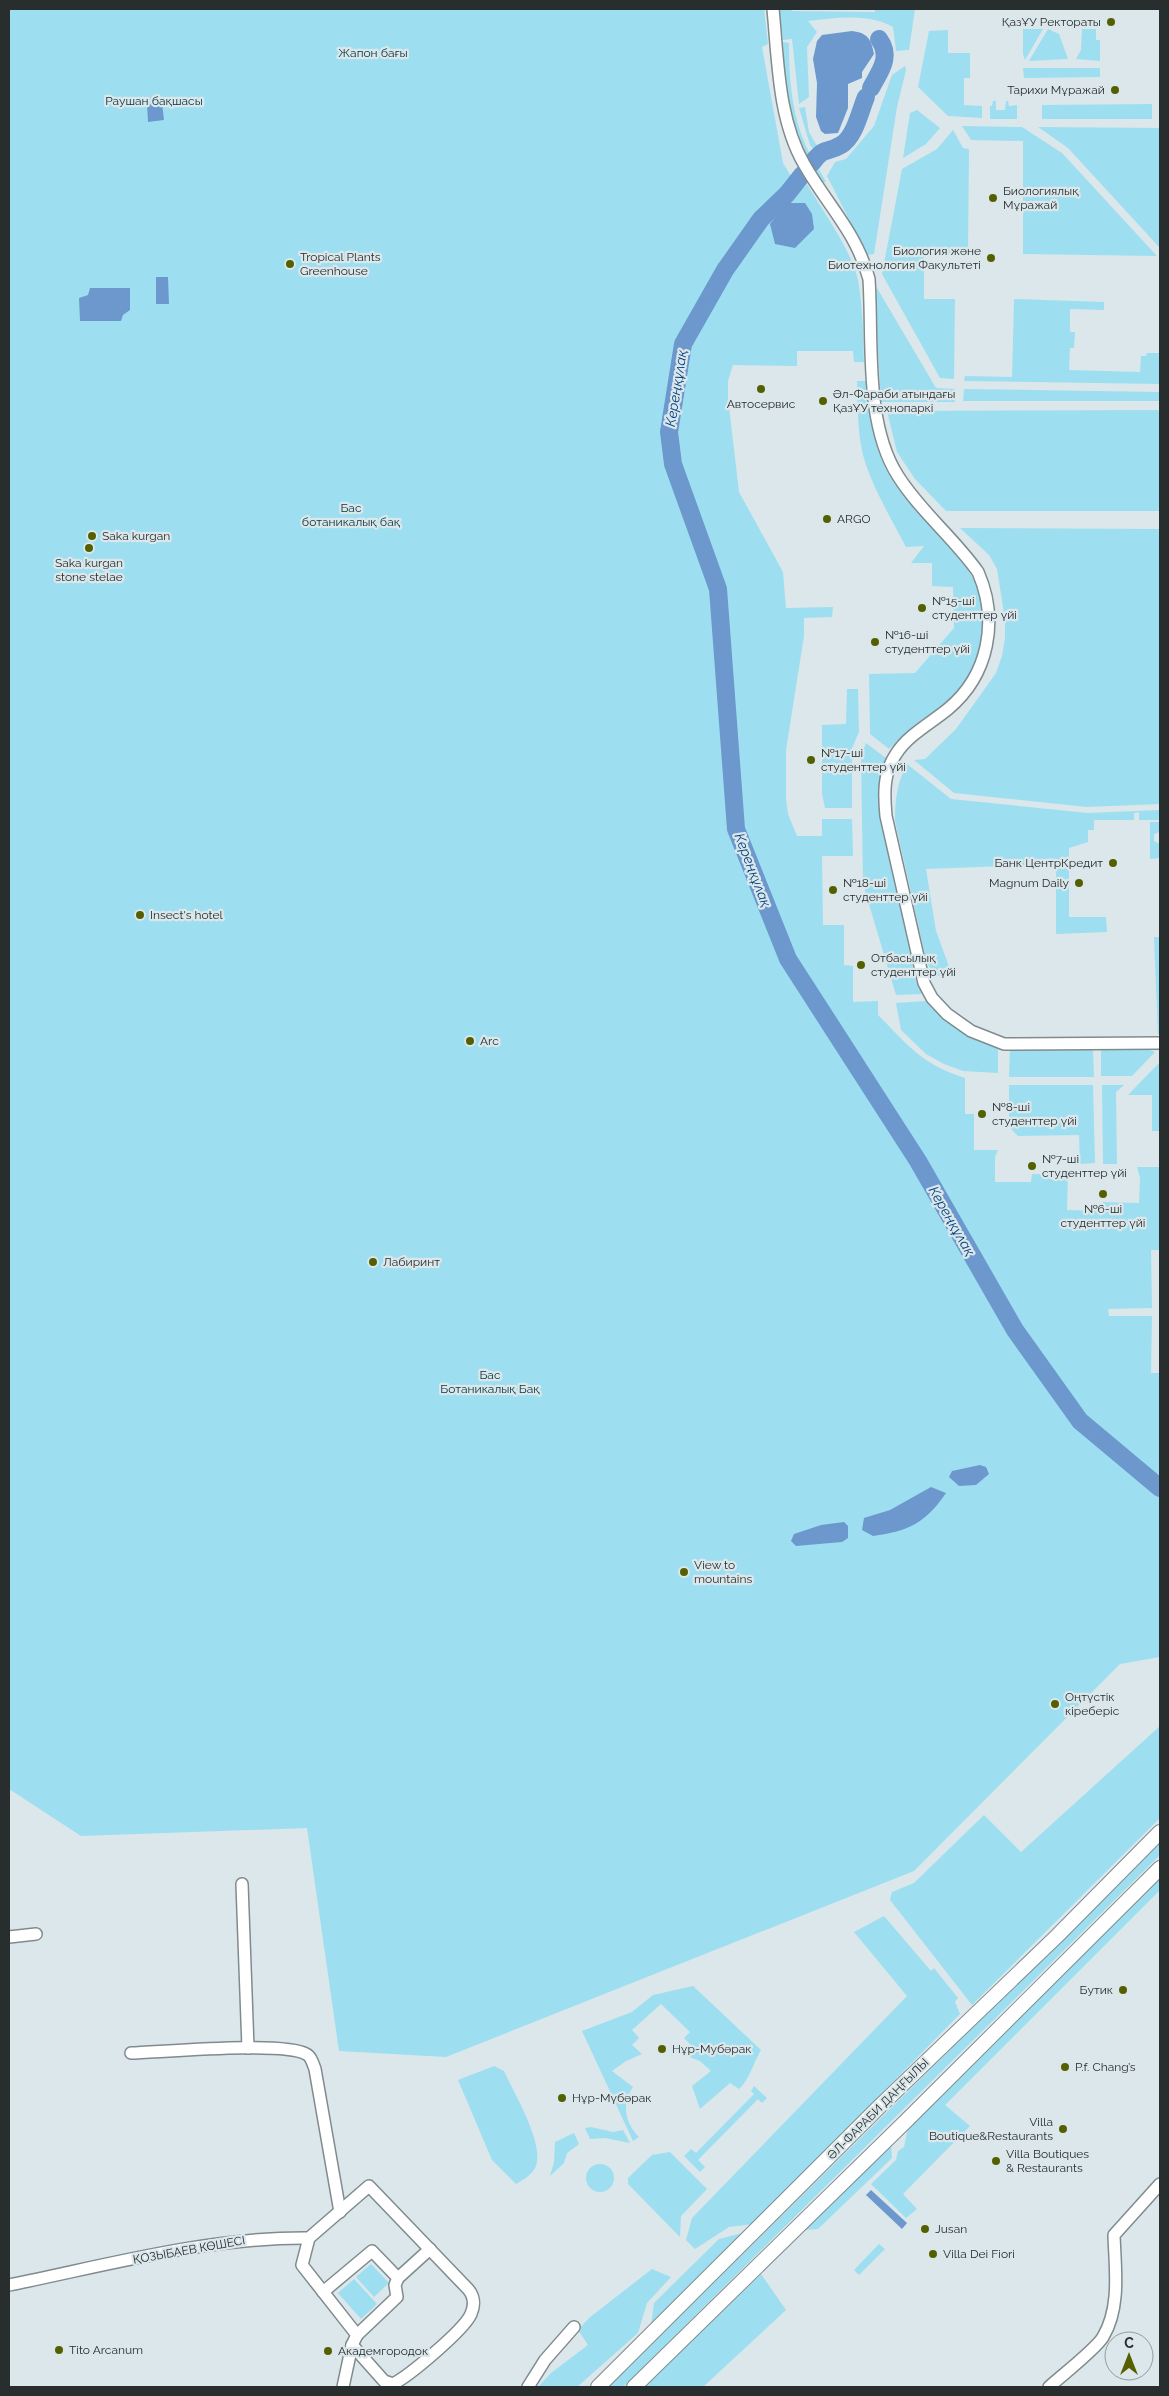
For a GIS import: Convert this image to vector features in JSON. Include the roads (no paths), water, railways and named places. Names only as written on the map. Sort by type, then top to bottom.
[{"type":"main road","name":"ӘЛ-ФАРАБИ ДАҢҒЫЛЫ","points":[[598,2387],[878,2108],[1057,1936],[1160,1832]]},
{"type":"main road","points":[[634,2387],[920,2108],[1160,1868]]},
{"type":"street","points":[[773,9],[784,107],[791,133],[803,164],[844,222],[864,260],[869,279],[876,407],[883,445],[899,478],[978,572],[990,607],[990,626],[987,644],[976,676],[966,691],[949,708],[909,739],[897,752],[886,776],[884,795],[886,816],[924,983],[938,1006],[953,1019],[987,1039],[1004,1044],[1160,1044]]},
{"type":"street","points":[[242,1884],[248,2048]]},
{"type":"street","points":[[9,1937],[36,1934]]},
{"type":"street","points":[[131,2053],[248,2048],[296,2049],[308,2054],[316,2070],[340,2212]]},
{"type":"street","points":[[1049,2387],[1103,2338],[1111,2315],[1116,2288],[1114,2235],[1160,2184]]},
{"type":"street","points":[[369,2186],[471,2293],[474,2307],[470,2316],[458,2331],[392,2384],[384,2381],[302,2264],[309,2238],[369,2186]]},
{"type":"street","name":"ҚОЗЫБАЕВ КӨШЕСІ","points":[[9,2285],[221,2242],[270,2238],[309,2238]]},
{"type":"street","points":[[343,2387],[355,2340],[397,2297],[395,2285],[398,2278],[430,2249]]},
{"type":"street","points":[[323,2292],[372,2251],[398,2278]]},
{"type":"street","points":[[528,2387],[545,2360],[574,2328]]},
{"type":"waterway","name":"Кереңқұлақ","points":[[871,88],[885,58],[883,46],[879,39]]},
{"type":"waterway","name":"Кереңқұлақ","points":[[812,163],[823,152],[836,148],[846,141],[853,130],[866,97]]},
{"type":"waterway","name":"Кереңқұлақ","points":[[802,175],[787,194],[761,219],[725,270],[683,344],[669,432],[673,464],[718,589],[736,829],[788,959],[918,1161],[1015,1330],[1080,1421],[1160,1488]]},
{"type":"place","name":"ҚазҰУ Ректораты","points":[[1111,22]]},
{"type":"place","name":"Тарихи Мұражай","points":[[1115,90]]},
{"type":"place","name":"Биологиялық Мұражай","points":[[993,198]]},
{"type":"place","name":"Биология және Биотехнология Факультеті","points":[[991,258]]},
{"type":"place","name":"Tropical Plants Greenhouse","points":[[290,264]]},
{"type":"place","name":"Автосервис","points":[[761,389]]},
{"type":"place","name":"Әл-Фараби атындағы ҚазҰУ технопаркі","points":[[823,401]]},
{"type":"place","name":"ARGO","points":[[827,519]]},
{"type":"place","name":"Saka kurgan","points":[[92,536]]},
{"type":"place","name":"Saka kurgan stone stelae","points":[[89,548]]},
{"type":"place","name":"№15-ші студенттер үйі","points":[[922,608]]},
{"type":"place","name":"№16-ші студенттер үйі","points":[[875,642]]},
{"type":"place","name":"№17-ші студенттер үйі","points":[[811,760]]},
{"type":"place","name":"Банк ЦентрКредит","points":[[1113,863]]},
{"type":"place","name":"Magnum Daily","points":[[1079,883]]},
{"type":"place","name":"№18-ші студенттер үйі","points":[[833,890]]},
{"type":"place","name":"Insect's hotel","points":[[140,915]]},
{"type":"place","name":"Отбасылық студенттер үйі","points":[[861,965]]},
{"type":"place","name":"Arc","points":[[470,1041]]},
{"type":"place","name":"№8-ші студенттер үйі","points":[[982,1114]]},
{"type":"place","name":"№7-ші студенттер үйі","points":[[1032,1166]]},
{"type":"place","name":"№6-ші студенттер үйі","points":[[1103,1194]]},
{"type":"place","name":"Лабиринт","points":[[373,1262]]},
{"type":"place","name":"View to mountains","points":[[684,1572]]},
{"type":"place","name":"Оңтүстік кіреберіс","points":[[1055,1704]]},
{"type":"place","name":"Бутик","points":[[1123,1990]]},
{"type":"place","name":"Нұр-Мубәрак","points":[[662,2049]]},
{"type":"place","name":"P.f. Chang’s","points":[[1065,2067]]},
{"type":"place","name":"Нұр-Мүбәрак","points":[[562,2098]]},
{"type":"place","name":"Villa Boutique&Restaurants","points":[[1063,2129]]},
{"type":"place","name":"Villa Boutiques & Restaurants","points":[[996,2161]]},
{"type":"place","name":"Jusan","points":[[925,2229]]},
{"type":"place","name":"Villa Dei Fiori","points":[[933,2254]]},
{"type":"place","name":"Tito Arcanum","points":[[59,2350]]},
{"type":"place","name":"Академгородок","points":[[328,2351]]},
{"type":"park label","name":"Жапон бағы","points":[[373,53]]},
{"type":"park label","name":"Раушан бақшасы","points":[[154,101]]},
{"type":"park label","name":"Бас ботаникалық бақ","points":[[351,515]]},
{"type":"park label","name":"Бас Ботаникалық Бақ","points":[[490,1382]]}]
